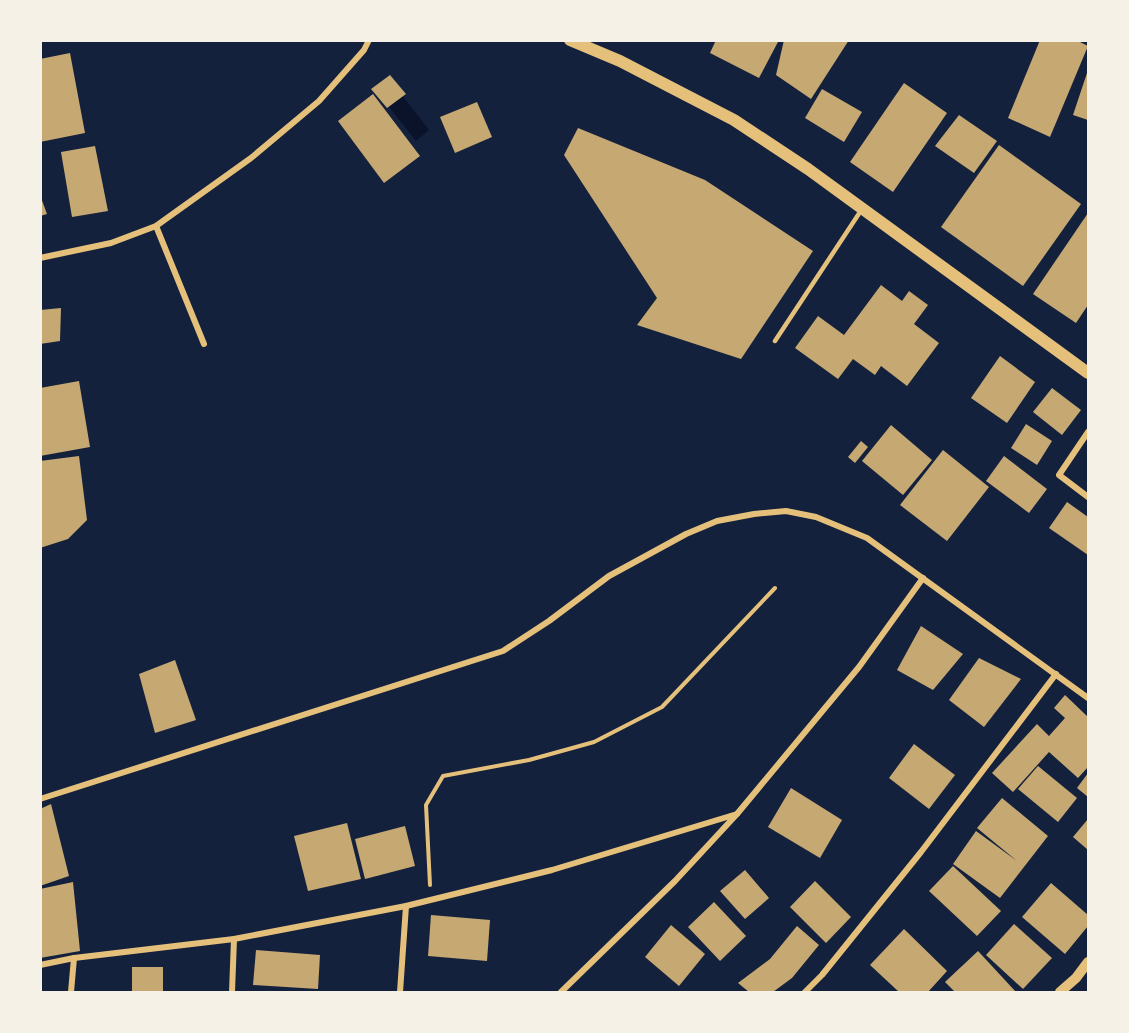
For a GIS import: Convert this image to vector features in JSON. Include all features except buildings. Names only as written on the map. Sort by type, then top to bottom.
[{"type":"main road","points":[[570,40],[620,61],[734,120],[808,169],[1089,373]]},
{"type":"street","points":[[40,258],[111,243],[156,226],[251,158],[319,100],[364,50],[369,40]]},
{"type":"street","points":[[156,226],[204,344]]},
{"type":"street","points":[[1089,432],[1059,475],[1089,497]]},
{"type":"street","points":[[40,800],[503,651],[549,621],[609,576],[686,534],[717,521],[754,514],[786,511],[816,517],[867,538],[1089,698]]},
{"type":"street","points":[[561,993],[675,881],[737,814],[859,667],[923,578]]},
{"type":"street","points":[[805,993],[921,852],[1056,674]]},
{"type":"street","points":[[40,965],[74,958],[234,939],[406,906],[552,870],[737,814]]},
{"type":"street","points":[[400,993],[406,906]]},
{"type":"street","points":[[232,993],[234,939]]},
{"type":"street","points":[[71,993],[74,958]]},
{"type":"street","points":[[1060,993],[1089,962]]},
{"type":"lane","points":[[775,341],[862,209]]},
{"type":"path","points":[[430,900],[426,805],[443,776],[529,760],[594,742],[662,707],[775,588]]},
{"type":"water","points":[[403,96],[429,130],[416,141],[389,107]]}]
